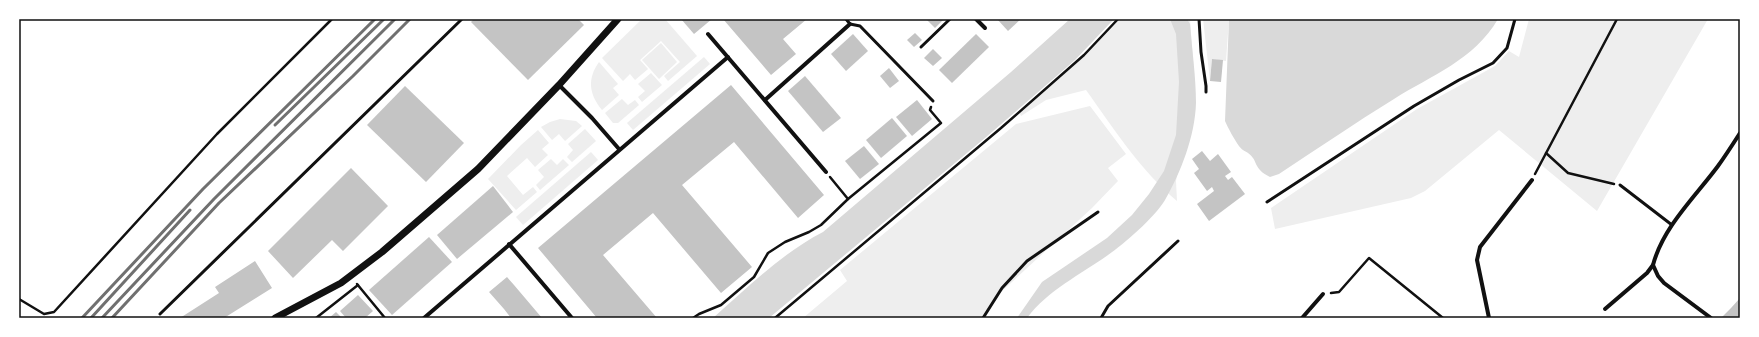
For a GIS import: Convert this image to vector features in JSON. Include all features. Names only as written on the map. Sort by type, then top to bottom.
[{"type":"street","points":[[275,318],[341,283],[382,252],[478,169],[559,85],[618,19]]},
{"type":"street","points":[[976,19],[985,28]]},
{"type":"street","points":[[765,100],[850,24]]},
{"type":"street","points":[[708,34],[826,172]]},
{"type":"street","points":[[424,318],[619,149],[728,57]]},
{"type":"street","points":[[559,85],[592,118],[619,149]]},
{"type":"street","points":[[1605,309],[1647,273],[1653,265],[1657,251],[1672,225],[1719,165],[1740,133]]},
{"type":"street","points":[[1489,318],[1477,260],[1478,253],[1483,243],[1532,180]]},
{"type":"street","points":[[509,244],[572,318]]},
{"type":"street","points":[[1653,265],[1658,276],[1664,283],[1711,318]]},
{"type":"street","points":[[1302,318],[1323,294]]},
{"type":"lane","points":[[160,314],[462,19]]},
{"type":"lane","points":[[846,19],[850,24],[860,26],[933,101]]},
{"type":"lane","points":[[921,47],[950,19]]},
{"type":"lane","points":[[1199,19],[1206,92]]},
{"type":"lane","points":[[1267,202],[1414,106],[1459,80],[1493,63],[1507,48],[1515,19]]},
{"type":"lane","points":[[1620,185],[1672,225]]},
{"type":"lane","points":[[983,318],[1002,288],[1027,261],[1098,212]]},
{"type":"lane","points":[[1101,318],[1108,306],[1178,242]]},
{"type":"path","points":[[19,299],[44,314],[54,312],[217,134],[332,19]]},
{"type":"path","points":[[775,318],[1001,128],[1084,55],[1118,19]]},
{"type":"path","points":[[1532,180],[1617,19]]},
{"type":"path","points":[[693,318],[721,305],[754,277],[768,253],[785,242],[809,232],[821,225],[848,199],[941,123],[930,110],[933,101]]},
{"type":"path","points":[[1546,153],[1568,173],[1620,185]]},
{"type":"path","points":[[826,172],[848,199]]},
{"type":"path","points":[[1323,294],[1339,292],[1369,258],[1442,318]]},
{"type":"path","points":[[350,276],[385,318]]},
{"type":"path","points":[[316,318],[358,285]]},
{"type":"shaded area","points":[[642,19],[665,19],[697,56],[668,81],[664,76],[680,62],[661,41],[640,60],[648,69],[635,80],[630,74],[623,81],[602,58]]},
{"type":"shaded area","points":[[1070,19],[1114,19],[1075,60],[985,138],[769,318],[713,318],[752,283],[793,250],[823,232],[1011,72]]},
{"type":"shaded area","points":[[1118,19],[1190,19],[1195,87],[1187,110],[1176,181],[1177,201],[1139,163],[1086,90],[1046,100],[1021,116],[1019,112],[1084,55]]},
{"type":"shaded area","points":[[1170,19],[1187,19],[1190,24],[1195,73],[1196,103],[1190,141],[1182,166],[1171,189],[1160,207],[1139,230],[1108,255],[1054,291],[1035,308],[1027,318],[1017,318],[1042,282],[1107,238],[1132,215],[1149,194],[1164,171],[1176,135],[1179,82],[1176,34]]},
{"type":"shaded area","points":[[1203,19],[1229,19],[1226,61],[1212,59],[1210,81]]},
{"type":"shaded area","points":[[1229,19],[1498,19],[1488,33],[1465,56],[1379,108],[1279,174],[1270,177],[1258,168],[1254,159],[1241,148],[1225,121]]},
{"type":"shaded area","points":[[1529,19],[1708,19],[1597,211],[1499,130],[1425,191],[1411,198],[1275,229],[1271,208],[1417,109],[1495,66],[1509,51],[1519,57]]},
{"type":"shaded area","points":[[661,43],[677,62],[659,79],[642,60]]},
{"type":"shaded area","points":[[704,57],[710,64],[633,130],[627,123]]},
{"type":"shaded area","points":[[599,62],[618,84],[613,88],[619,95],[602,110],[594,98],[591,86],[591,80],[595,68]]},
{"type":"shaded area","points":[[651,73],[662,85],[642,102],[638,97],[645,91],[638,84]]},
{"type":"shaded area","points":[[622,99],[628,105],[635,100],[639,105],[618,123],[613,123],[605,113]]},
{"type":"shaded area","points":[[1090,106],[1126,154],[1108,168],[1118,181],[1092,208],[999,294],[985,318],[803,318],[847,281],[840,270],[1016,124]]},
{"type":"shaded area","points":[[560,119],[576,121],[582,126],[565,141],[559,134],[552,140],[541,127]]},
{"type":"shaded area","points":[[585,129],[596,141],[572,162],[567,157],[573,150],[568,144]]},
{"type":"shaded area","points":[[538,130],[549,143],[542,149],[548,155],[535,167],[527,158],[507,176],[523,195],[533,187],[537,192],[516,210],[488,179]]},
{"type":"shaded area","points":[[591,152],[598,160],[523,225],[516,217]]},
{"type":"shaded area","points":[[551,159],[557,165],[563,159],[569,165],[540,190],[536,185],[544,177],[538,170]]},
{"type":"building","points":[[474,19],[578,19],[584,25],[528,80],[471,22]]},
{"type":"building","points":[[681,19],[712,19],[694,34]]},
{"type":"building","points":[[723,19],[807,19],[783,39],[796,54],[771,75]]},
{"type":"building","points":[[926,19],[944,19],[935,28]]},
{"type":"building","points":[[997,19],[1021,19],[1008,31]]},
{"type":"building","points":[[915,33],[922,40],[914,47],[907,40]]},
{"type":"building","points":[[853,34],[868,51],[846,71],[831,54]]},
{"type":"building","points":[[976,34],[989,47],[952,83],[939,70]]},
{"type":"building","points":[[933,49],[942,58],[933,66],[924,58]]},
{"type":"building","points":[[1212,59],[1223,60],[1221,82],[1210,81]]},
{"type":"building","points":[[889,68],[899,81],[890,88],[880,76]]},
{"type":"building","points":[[805,76],[841,118],[823,132],[788,91]]},
{"type":"building","points":[[731,85],[824,195],[798,218],[734,142],[682,185],[752,267],[721,293],[653,213],[603,255],[657,318],[597,318],[538,248]]},
{"type":"building","points":[[405,86],[464,143],[426,182],[367,125]]},
{"type":"building","points":[[917,100],[932,119],[912,136],[896,117]]},
{"type":"building","points":[[892,118],[907,136],[881,158],[866,140]]},
{"type":"building","points":[[864,146],[879,164],[860,179],[845,161]]},
{"type":"building","points":[[1202,151],[1210,161],[1218,154],[1231,172],[1225,176],[1228,180],[1232,177],[1245,194],[1209,221],[1197,204],[1214,191],[1212,187],[1207,191],[1194,173],[1199,169],[1192,159]]},
{"type":"building","points":[[351,168],[388,206],[343,251],[332,240],[293,278],[268,251]]},
{"type":"building","points":[[493,186],[513,212],[457,259],[437,235]]},
{"type":"building","points":[[429,237],[452,262],[392,315],[369,290]]},
{"type":"building","points":[[255,261],[272,288],[224,318],[180,318],[219,293],[215,287]]},
{"type":"building","points":[[507,277],[542,318],[511,318],[489,292]]},
{"type":"building","points":[[358,295],[373,311],[365,318],[346,318],[340,311]]},
{"type":"building","points":[[1740,298],[1740,318],[1721,318],[1731,308]]},
{"type":"building","points":[[336,312],[342,318],[329,318]]},
{"type":"railway","points":[[82,318],[203,189],[375,19]]},
{"type":"railway","points":[[275,125],[384,19]]},
{"type":"railway","points":[[102,318],[214,199],[395,19]]},
{"type":"railway","points":[[112,318],[219,203],[353,76],[410,19]]},
{"type":"railway","points":[[91,318],[190,210]]}]
